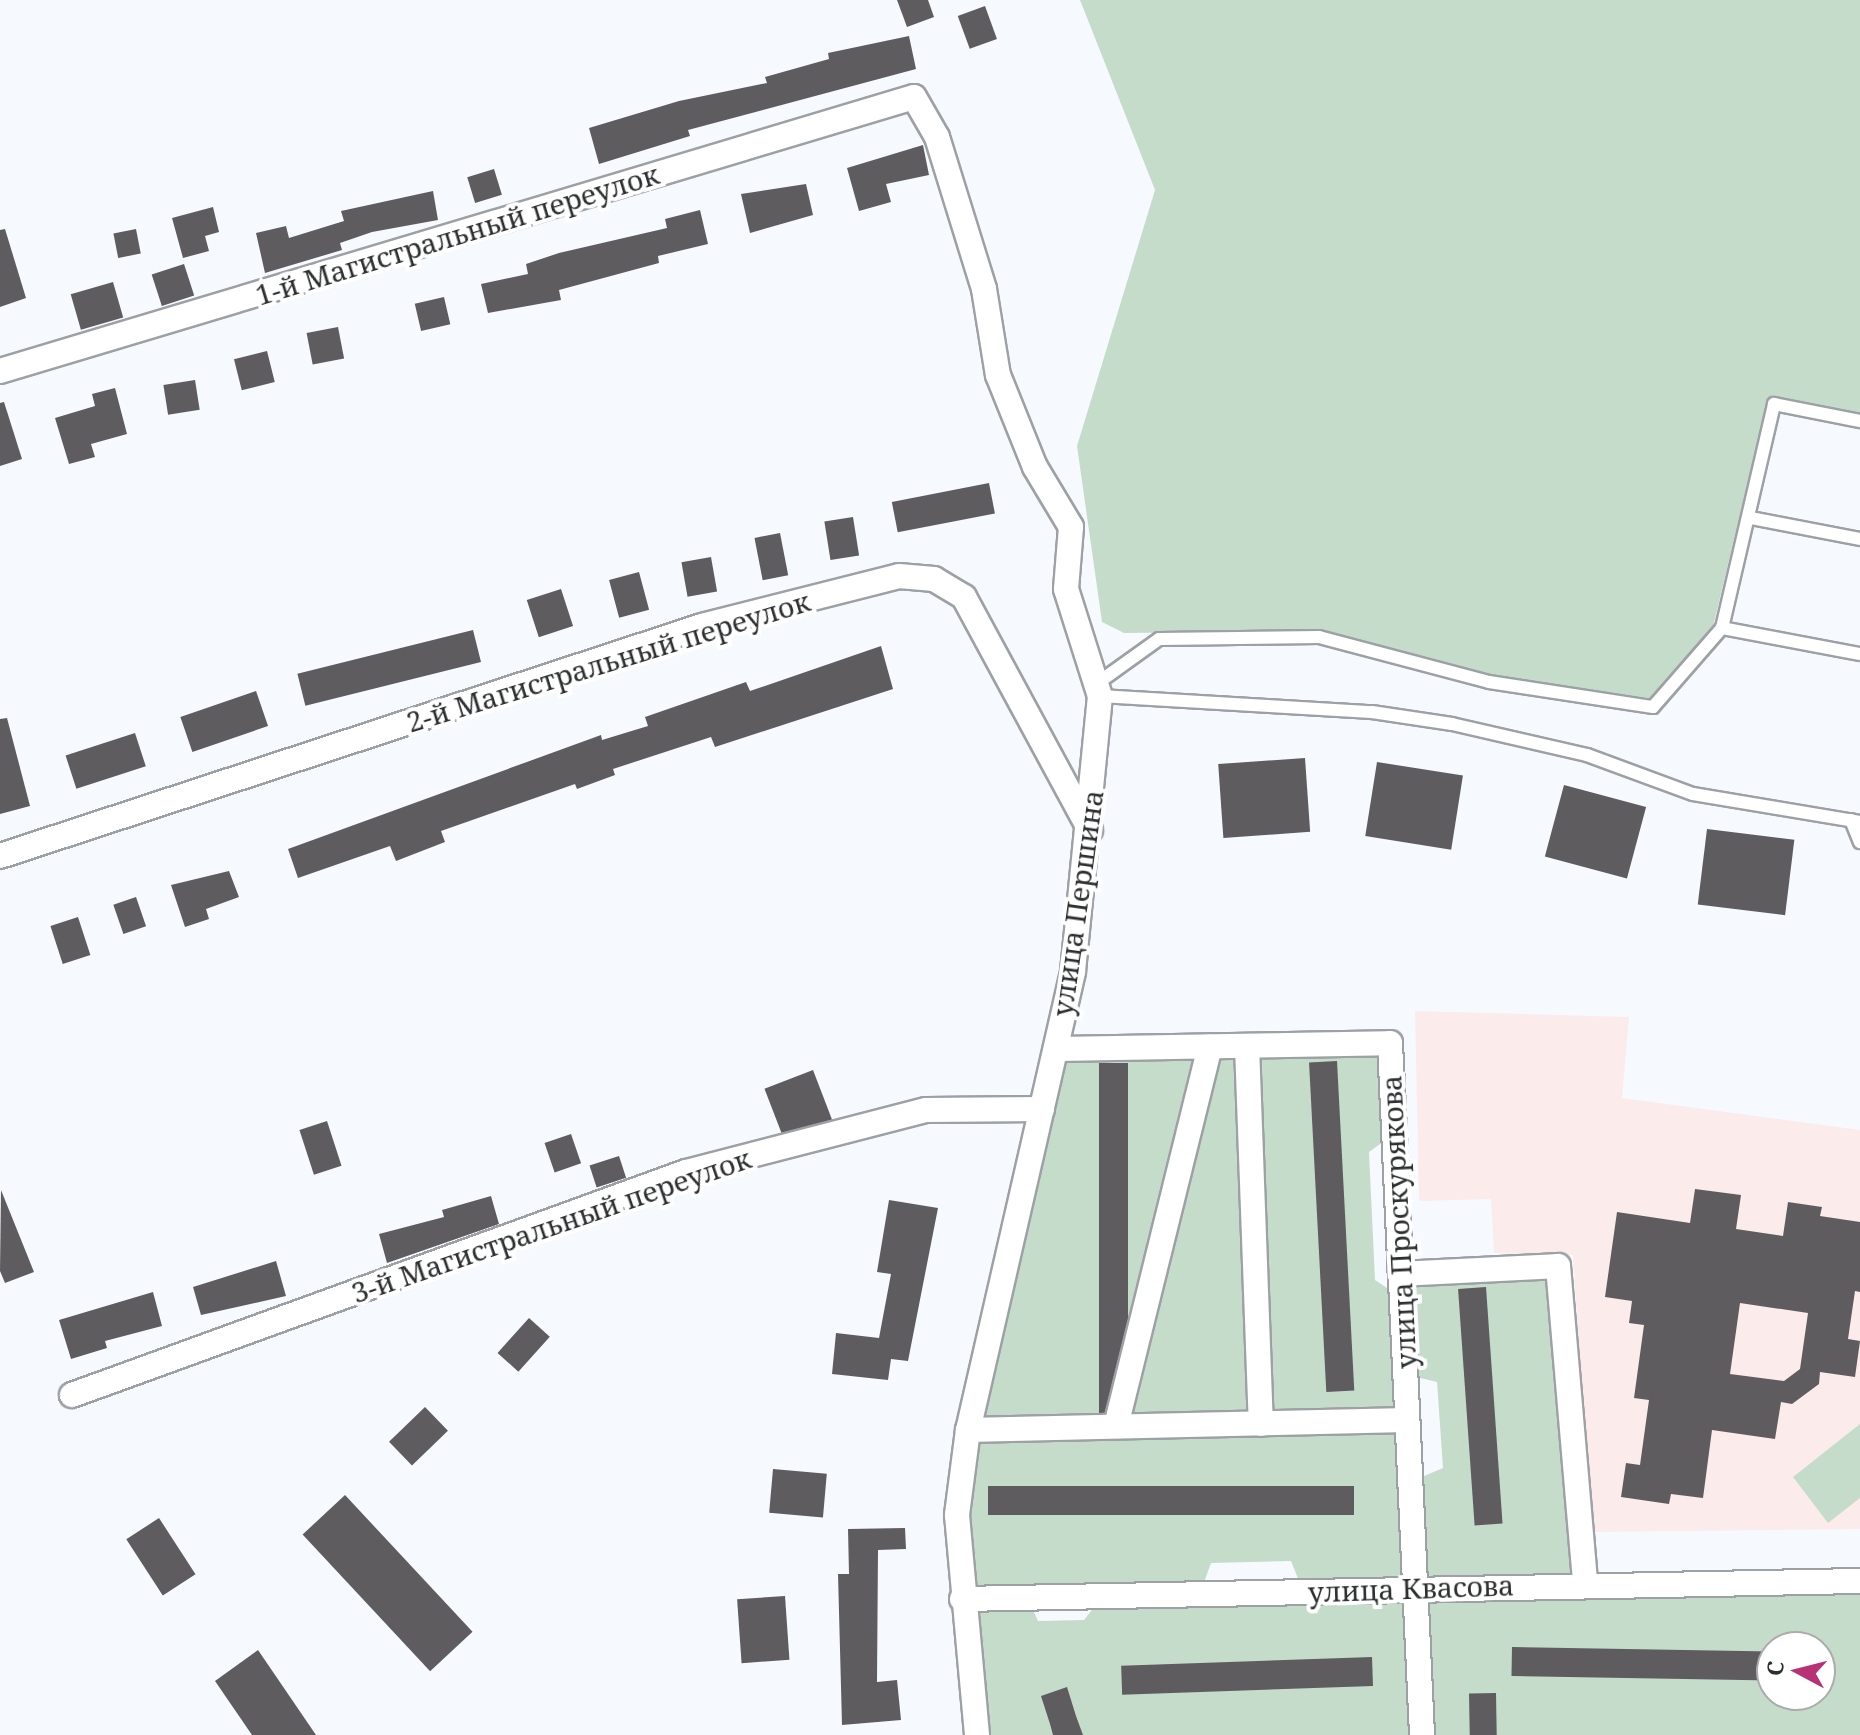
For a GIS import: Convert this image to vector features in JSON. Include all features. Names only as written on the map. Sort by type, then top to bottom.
[{"type":"street","name":"1-й Магистральный переулок","points":[[0,371],[914,97]]},
{"type":"street","name":"улица Першина","points":[[914,97],[937,137],[984,289],[998,375],[1035,467],[1071,527],[1066,589],[1100,689],[1090,830],[1073,972],[968,1430],[957,1515],[962,1599],[977,1735]]},
{"type":"street","name":"2-й Магистральный переулок","points":[[0,856],[702,626],[899,576],[934,579],[964,597],[1090,830]]},
{"type":"street","name":"улица Проскурякова","points":[[1056,1049],[1390,1043],[1422,1735]]},
{"type":"street","points":[[1116,1426],[1210,1046]]},
{"type":"street","points":[[1247,1046],[1261,1424]]},
{"type":"street","name":"3-й Магистральный переулок","points":[[72,1395],[686,1172],[926,1110],[1042,1109]]},
{"type":"street","points":[[1401,1274],[1558,1266],[1585,1583]]},
{"type":"street","points":[[968,1430],[1407,1420]]},
{"type":"street","name":"улица Квасова","points":[[962,1599],[1585,1583],[1860,1581]]},
{"type":"lane","points":[[1100,689],[1159,639],[1319,637],[1489,682],[1653,707],[1722,628],[1751,518],[1774,404],[1860,421]]},
{"type":"lane","points":[[1751,518],[1860,539]]},
{"type":"lane","points":[[1722,628],[1860,654]]},
{"type":"lane","points":[[1100,689],[1372,712],[1452,724],[1587,755],[1693,794],[1856,821],[1860,842]]},
{"type":"shaded area","points":[[1415,1011],[1629,1017],[1622,1098],[1860,1130],[1860,1529],[1591,1532],[1573,1255],[1494,1253],[1491,1199],[1419,1201]]},
{"type":"green space","points":[[1080,0],[1860,0],[1860,416],[1768,398],[1713,627],[1655,699],[1490,675],[1319,631],[1124,633],[1102,622],[1077,446],[1155,190]]},
{"type":"green space","points":[[1383,1051],[1387,1139],[1369,1152],[1375,1280],[1393,1292],[1399,1415],[1265,1418],[1254,1052]]},
{"type":"green space","points":[[1203,1052],[1111,1420],[976,1424],[1062,1054]]},
{"type":"green space","points":[[1217,1052],[1239,1052],[1249,1413],[1127,1417]]},
{"type":"green space","points":[[1551,1273],[1578,1577],[1421,1583],[1417,1479],[1443,1468],[1437,1382],[1412,1376],[1408,1280]]},
{"type":"green space","points":[[1860,1424],[1860,1498],[1828,1523],[1793,1477]]},
{"type":"green space","points":[[1399,1426],[1407,1582],[1301,1586],[1291,1561],[1211,1563],[1202,1588],[970,1593],[963,1514],[974,1437]]},
{"type":"green space","points":[[1860,1586],[1860,1735],[1428,1735],[1422,1593]]},
{"type":"green space","points":[[1410,1595],[1417,1735],[983,1735],[970,1605],[1030,1603],[1038,1621],[1084,1620],[1098,1602]]},
{"type":"building","points":[[897,0],[928,0],[934,17],[907,27]]},
{"type":"building","points":[[985,6],[997,39],[970,49],[958,16]]},
{"type":"building","points":[[909,36],[916,69],[688,130],[690,136],[599,164],[589,128],[679,101],[767,83],[765,77],[829,59],[828,53]]},
{"type":"building","points":[[923,145],[929,175],[886,184],[891,202],[859,211],[847,168]]},
{"type":"building","points":[[494,169],[502,195],[475,203],[467,177]]},
{"type":"building","points":[[806,184],[813,215],[750,233],[741,194]]},
{"type":"building","points":[[433,191],[438,220],[372,232],[340,243],[342,250],[265,273],[256,233],[286,226],[289,238],[344,221],[341,211]]},
{"type":"building","points":[[213,207],[219,232],[205,236],[209,251],[183,258],[172,218]]},
{"type":"building","points":[[700,210],[708,244],[658,256],[659,263],[559,290],[561,300],[488,313],[481,284],[528,274],[526,264],[559,253],[667,228],[665,219]]},
{"type":"building","points":[[5,229],[26,298],[0,307],[0,230]]},
{"type":"building","points":[[136,229],[141,254],[118,258],[113,233]]},
{"type":"building","points":[[184,264],[194,295],[162,306],[152,275]]},
{"type":"building","points":[[113,282],[123,318],[81,330],[71,294]]},
{"type":"building","points":[[444,297],[450,324],[421,331],[415,304]]},
{"type":"building","points":[[338,327],[344,358],[313,365],[307,333]]},
{"type":"building","points":[[267,351],[275,382],[242,390],[234,359]]},
{"type":"building","points":[[195,380],[200,410],[168,415],[163,385]]},
{"type":"building","points":[[115,388],[127,434],[91,444],[95,457],[69,464],[55,418],[95,406],[92,394]]},
{"type":"building","points":[[4,402],[22,459],[0,466],[0,403]]},
{"type":"building","points":[[989,483],[995,513],[898,532],[892,502]]},
{"type":"building","points":[[853,517],[859,556],[830,560],[824,522]]},
{"type":"building","points":[[780,533],[788,575],[763,580],[754,538]]},
{"type":"building","points":[[711,557],[717,591],[688,597],[681,562]]},
{"type":"building","points":[[639,572],[649,610],[619,618],[609,580]]},
{"type":"building","points":[[561,589],[573,626],[539,637],[527,600]]},
{"type":"building","points":[[473,630],[481,662],[305,706],[297,674]]},
{"type":"building","points":[[881,646],[893,689],[715,747],[711,737],[613,769],[615,775],[577,789],[575,784],[441,831],[445,842],[396,861],[390,846],[298,878],[288,849],[601,735],[602,740],[648,726],[645,717],[746,682],[750,691]]},
{"type":"building","points":[[256,691],[268,726],[192,752],[180,717]]},
{"type":"building","points":[[7,718],[30,806],[0,814],[0,719]]},
{"type":"building","points":[[135,733],[146,766],[76,789],[66,756]]},
{"type":"building","points":[[1305,758],[1310,832],[1223,838],[1218,764]]},
{"type":"building","points":[[1377,762],[1463,776],[1451,850],[1365,836]]},
{"type":"building","points":[[1564,785],[1646,807],[1627,878],[1545,856]]},
{"type":"building","points":[[1707,829],[1794,840],[1785,915],[1698,904]]},
{"type":"building","points":[[229,871],[239,897],[206,909],[209,919],[185,927],[171,885]]},
{"type":"building","points":[[136,897],[146,926],[123,934],[113,905]]},
{"type":"building","points":[[78,917],[90,955],[63,964],[50,926]]},
{"type":"building","points":[[1337,1061],[1354,1391],[1326,1392],[1309,1062]]},
{"type":"building","points":[[1099,1063],[1128,1063],[1128,1415],[1099,1415]]},
{"type":"building","points":[[813,1070],[832,1119],[783,1138],[764,1089]]},
{"type":"building","points":[[327,1121],[342,1166],[314,1175],[299,1130]]},
{"type":"building","points":[[571,1134],[581,1163],[555,1172],[545,1143]]},
{"type":"building","points":[[619,1156],[626,1178],[597,1187],[590,1166]]},
{"type":"building","points":[[1695,1189],[1741,1195],[1736,1229],[1783,1236],[1788,1202],[1822,1207],[1820,1216],[1860,1222],[1860,1292],[1855,1291],[1848,1339],[1860,1341],[1855,1377],[1820,1372],[1819,1384],[1792,1404],[1781,1402],[1775,1439],[1712,1430],[1703,1498],[1671,1494],[1669,1504],[1621,1497],[1626,1463],[1640,1465],[1649,1400],[1634,1398],[1644,1325],[1629,1323],[1632,1301],[1605,1297],[1617,1212],[1690,1223]],"holes":[[[1740,1303],[1808,1313],[1800,1369],[1784,1381],[1730,1374]]]},
{"type":"building","points":[[1,1190],[34,1272],[5,1283],[0,1271]]},
{"type":"building","points":[[491,1196],[499,1224],[387,1263],[379,1234],[444,1217],[442,1210]]},
{"type":"building","points":[[889,1200],[938,1208],[908,1361],[891,1359],[888,1380],[832,1374],[836,1333],[879,1338],[891,1274],[877,1272]]},
{"type":"building","points":[[276,1261],[286,1296],[201,1315],[193,1287]]},
{"type":"building","points":[[1486,1287],[1503,1523],[1475,1525],[1458,1289]]},
{"type":"building","points":[[153,1292],[162,1326],[105,1341],[107,1348],[71,1359],[59,1320]]},
{"type":"building","points":[[529,1318],[550,1337],[518,1372],[498,1353]]},
{"type":"building","points":[[425,1407],[448,1431],[412,1465],[389,1442]]},
{"type":"building","points":[[773,1469],[827,1474],[823,1518],[769,1513]]},
{"type":"building","points":[[988,1486],[1354,1486],[1354,1515],[988,1515]]},
{"type":"building","points":[[345,1495],[473,1632],[430,1671],[303,1535]]},
{"type":"building","points":[[159,1518],[195,1574],[163,1595],[126,1539]]},
{"type":"building","points":[[905,1528],[906,1549],[878,1550],[877,1682],[897,1680],[901,1720],[842,1725],[838,1574],[849,1574],[848,1529]]},
{"type":"building","points":[[785,1596],[789,1660],[742,1663],[737,1599]]},
{"type":"building","points":[[1512,1647],[1756,1651],[1756,1680],[1511,1676]]},
{"type":"building","points":[[258,1650],[316,1735],[252,1735],[215,1681]]},
{"type":"building","points":[[1372,1657],[1373,1686],[1122,1695],[1121,1666]]},
{"type":"building","points":[[1067,1687],[1083,1735],[1053,1735],[1041,1696]]},
{"type":"building","points":[[1469,1693],[1496,1693],[1497,1735],[1470,1735]]}]
